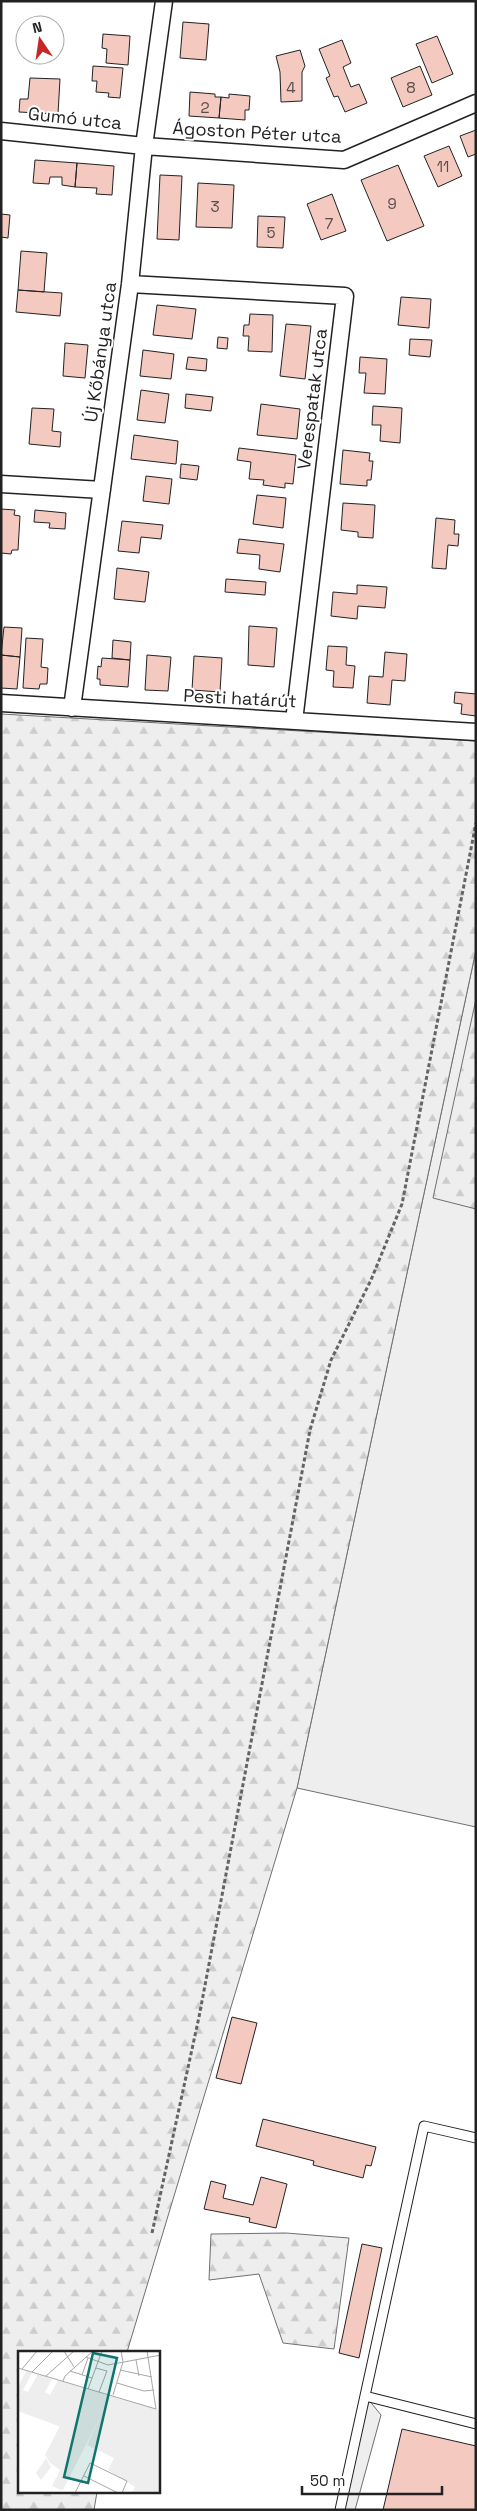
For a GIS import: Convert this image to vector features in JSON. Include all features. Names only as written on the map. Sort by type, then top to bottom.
[{"type":"street","name":"Új Kőbánya utca","points":[[72,708],[130,284],[144,146],[164,1]]},
{"type":"street","name":"Ágoston Péter utca","points":[[144,146],[344,160],[476,103]]},
{"type":"street","name":"Gumó utca","points":[[1,131],[144,146]]},
{"type":"street","name":"Verespatak utca","points":[[130,284],[345,296],[294,721]]},
{"type":"street","points":[[1,484],[102,490]]},
{"type":"street","name":"Pesti határút","points":[[1,703],[476,732]]},
{"type":"lane","points":[[340,2510],[424,2126],[476,2138]]},
{"type":"lane","points":[[365,2396],[476,2424]]},
{"type":"path","points":[[152,2233],[199,2017],[310,1430],[331,1360],[371,1280],[402,1204],[476,823]]},
{"type":"green space","points":[[1,714],[476,741],[476,950],[297,1788],[127,2351],[18,2351],[18,2494],[97,2494],[94,2510],[1,2510]]},
{"type":"green space","points":[[476,950],[476,1827],[297,1788]]},
{"type":"green space","points":[[476,999],[476,1209],[433,1198]]},
{"type":"green space","points":[[286,2233],[349,2238],[334,2349],[283,2343],[259,2274],[209,2280],[211,2234]]},
{"type":"green space","points":[[368,2399],[381,2415],[355,2510],[341,2510]]},
{"type":"building","points":[[183,22],[209,24],[206,60],[180,58]]},
{"type":"building","points":[[103,34],[130,36],[128,65],[106,63],[107,49],[102,48]]},
{"type":"building","points":[[437,36],[453,74],[432,83],[416,44]]},
{"type":"building","points":[[342,40],[351,63],[343,67],[351,87],[359,84],[367,103],[345,112],[338,96],[334,97],[326,78],[330,76],[319,49]]},
{"type":"building","points":[[300,50],[305,66],[302,72],[302,101],[281,102],[280,72],[276,56]]},
{"type":"building","points":[[93,66],[123,68],[120,98],[108,97],[109,93],[96,92],[97,81],[92,81]]},
{"type":"building","points":[[420,66],[432,95],[403,107],[391,78]]},
{"type":"building","points":[[30,78],[60,79],[58,114],[19,112],[20,99],[28,99]]},
{"type":"building","points":[[190,92],[215,94],[215,97],[221,97],[219,118],[189,116]]},
{"type":"building","points":[[229,94],[250,96],[249,110],[245,110],[245,120],[219,118],[221,97],[229,98]]},
{"type":"building","points":[[476,130],[476,154],[468,157],[460,136]]},
{"type":"building","points":[[449,146],[462,176],[438,187],[424,156]]},
{"type":"building","points":[[35,160],[77,163],[75,187],[62,185],[62,177],[50,177],[49,184],[33,183]]},
{"type":"building","points":[[77,163],[114,166],[112,195],[96,194],[97,188],[75,187]]},
{"type":"building","points":[[398,165],[424,226],[387,241],[361,180]]},
{"type":"building","points":[[160,175],[182,176],[179,240],[157,239]]},
{"type":"building","points":[[198,183],[234,185],[232,228],[196,227]]},
{"type":"building","points":[[332,194],[346,231],[321,240],[307,204]]},
{"type":"building","points":[[1,214],[10,215],[8,238],[1,237]]},
{"type":"building","points":[[258,216],[285,217],[283,248],[257,247]]},
{"type":"building","points":[[21,251],[47,253],[44,292],[18,290]]},
{"type":"building","points":[[18,290],[62,293],[60,316],[16,312]]},
{"type":"building","points":[[401,297],[431,299],[429,328],[398,325]]},
{"type":"building","points":[[157,305],[196,309],[192,339],[153,335]]},
{"type":"building","points":[[250,314],[273,315],[272,352],[248,351],[249,336],[243,336],[244,325],[249,325]]},
{"type":"building","points":[[286,324],[311,326],[305,379],[280,376]]},
{"type":"building","points":[[218,337],[228,338],[227,349],[217,348]]},
{"type":"building","points":[[410,339],[432,340],[430,357],[409,355]]},
{"type":"building","points":[[65,343],[88,345],[85,378],[63,376]]},
{"type":"building","points":[[143,350],[174,354],[171,379],[140,376]]},
{"type":"building","points":[[188,357],[207,359],[206,371],[186,369]]},
{"type":"building","points":[[360,357],[387,359],[385,394],[364,393],[366,373],[359,373]]},
{"type":"building","points":[[141,390],[169,394],[165,423],[137,420]]},
{"type":"building","points":[[186,394],[213,397],[211,411],[185,408]]},
{"type":"building","points":[[261,404],[300,409],[297,439],[257,435]]},
{"type":"building","points":[[373,406],[402,408],[400,443],[380,441],[381,425],[372,425]]},
{"type":"building","points":[[32,408],[54,409],[52,431],[61,432],[60,447],[29,444]]},
{"type":"building","points":[[134,435],[178,441],[176,464],[131,459]]},
{"type":"building","points":[[239,448],[296,455],[293,484],[285,483],[285,488],[263,485],[264,480],[249,479],[251,462],[237,460]]},
{"type":"building","points":[[343,450],[370,453],[369,461],[373,461],[371,480],[367,480],[367,486],[340,484]]},
{"type":"building","points":[[181,464],[199,466],[197,480],[180,478]]},
{"type":"building","points":[[146,476],[172,479],[169,504],[143,501]]},
{"type":"building","points":[[257,495],[286,498],[283,528],[253,524]]},
{"type":"building","points":[[343,503],[375,505],[373,538],[358,537],[358,532],[341,530]]},
{"type":"building","points":[[1,509],[15,510],[14,515],[20,516],[18,550],[12,550],[11,554],[1,553]]},
{"type":"building","points":[[35,510],[66,513],[65,529],[49,528],[50,523],[34,522]]},
{"type":"building","points":[[436,518],[455,520],[454,534],[459,534],[458,546],[448,545],[446,569],[432,568]]},
{"type":"building","points":[[122,521],[163,525],[161,539],[141,537],[139,553],[118,551]]},
{"type":"building","points":[[239,539],[284,544],[280,572],[259,569],[260,555],[237,553]]},
{"type":"building","points":[[117,568],[149,572],[145,602],[114,599]]},
{"type":"building","points":[[226,579],[266,582],[265,595],[225,592]]},
{"type":"building","points":[[357,585],[387,587],[385,608],[358,606],[357,619],[331,616],[333,592],[357,594]]},
{"type":"building","points":[[249,626],[277,628],[274,667],[248,665]]},
{"type":"building","points":[[4,627],[22,628],[20,657],[1,655]]},
{"type":"building","points":[[26,638],[43,639],[41,667],[48,668],[47,684],[40,684],[39,689],[23,688]]},
{"type":"building","points":[[113,640],[131,642],[130,660],[112,658]]},
{"type":"building","points":[[328,646],[347,647],[346,665],[355,666],[353,688],[333,687],[334,671],[326,670]]},
{"type":"building","points":[[385,652],[407,654],[405,681],[392,680],[390,705],[367,703],[369,676],[383,677]]},
{"type":"building","points":[[1,655],[20,657],[17,689],[1,688]]},
{"type":"building","points":[[147,655],[171,657],[168,691],[145,690]]},
{"type":"building","points":[[194,656],[222,658],[220,692],[192,690]]},
{"type":"building","points":[[102,658],[130,660],[128,687],[100,685],[100,679],[97,679],[98,666],[101,667]]},
{"type":"building","points":[[455,692],[476,694],[476,716],[461,714],[462,704],[454,703]]},
{"type":"building","points":[[232,2017],[257,2023],[241,2084],[216,2078]]},
{"type":"building","points":[[263,2119],[376,2147],[371,2166],[366,2165],[363,2178],[313,2165],[314,2161],[256,2146]]},
{"type":"building","points":[[261,2177],[287,2184],[276,2228],[249,2222],[250,2218],[204,2209],[211,2181],[226,2185],[223,2198],[253,2205]]},
{"type":"building","points":[[362,2244],[382,2248],[359,2358],[339,2353]]},
{"type":"building","points":[[402,2429],[476,2446],[476,2510],[383,2510]]}]
